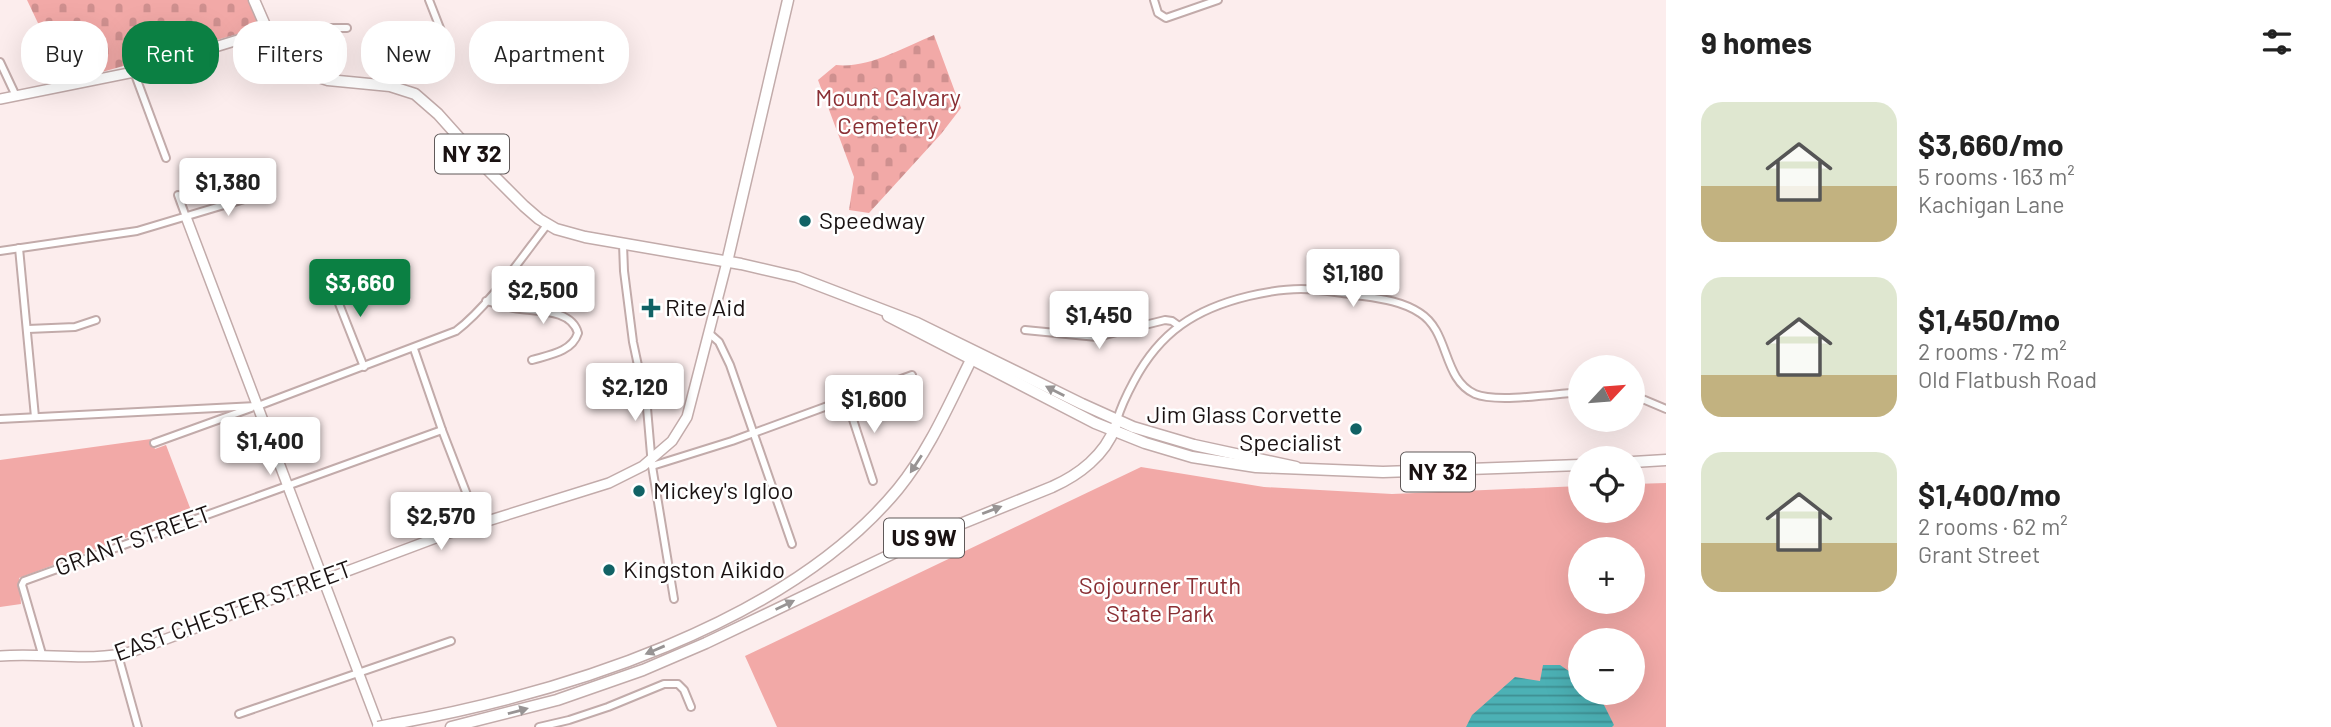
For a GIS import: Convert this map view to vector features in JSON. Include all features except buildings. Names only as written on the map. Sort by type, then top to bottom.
[{"type":"main road","name":"NY 32","points":[[254,0],[263,21]]},
{"type":"main road","points":[[788,0],[727,262],[784,274],[901,316],[1117,420]]},
{"type":"main road","points":[[0,99],[122,74]]},
{"type":"main road","name":"NY 32","points":[[347,83],[399,88],[423,99],[508,190],[547,225],[575,236],[727,262]]},
{"type":"main road","points":[[186,217],[289,484],[378,727]]},
{"type":"main road","name":"EAST CHESTER STREET","points":[[0,656],[118,655],[478,523],[609,483],[651,463],[671,441],[687,417],[727,262]]},
{"type":"main road","points":[[857,299],[971,360],[984,355]]},
{"type":"main road","name":"NY 32","points":[[971,360],[1113,431],[1192,457],[1256,467],[1408,472],[1568,465]]},
{"type":"main road","name":"US 9W","points":[[378,727],[509,699],[586,677],[718,622],[782,586],[849,537],[898,489],[927,447],[971,360]]},
{"type":"main road","name":"NY 32","points":[[1117,420],[1180,442],[1296,467]]},
{"type":"main road","name":"US 9W","points":[[452,727],[579,694],[686,652],[921,540],[1062,483],[1092,461],[1113,431],[1117,420]]},
{"type":"main road","points":[[1645,461],[1666,460]]},
{"type":"street","points":[[429,0],[437,21]]},
{"type":"street","points":[[1154,0],[1158,13],[1166,18],[1218,0]]},
{"type":"street","points":[[0,62],[16,96]]},
{"type":"street","points":[[138,84],[166,158]]},
{"type":"street","points":[[0,251],[137,231],[261,194]]},
{"type":"street","points":[[178,195],[186,217]]},
{"type":"street","points":[[154,443],[414,349],[456,331],[466,324],[486,301],[547,225]]},
{"type":"street","points":[[623,244],[633,342],[647,408],[651,463],[674,599]]},
{"type":"street","points":[[19,248],[34,417]]},
{"type":"street","points":[[330,281],[364,367]]},
{"type":"street","points":[[1117,420],[1129,390],[1147,359],[1159,343],[1179,326],[1205,310],[1275,290],[1321,290],[1405,304],[1426,318],[1440,335],[1453,372],[1468,390],[1478,396],[1494,398],[1568,393]]},
{"type":"street","points":[[486,301],[551,313],[565,317],[575,324],[578,337],[569,347],[532,360]]},
{"type":"street","points":[[28,329],[75,327],[96,320]]},
{"type":"street","points":[[1026,330],[1097,337],[1165,320],[1179,326]]},
{"type":"street","points":[[710,334],[719,342],[725,353],[792,544]]},
{"type":"street","points":[[414,349],[478,523]]},
{"type":"street","name":"EAST CHESTER STREET","points":[[651,463],[755,433],[912,375]]},
{"type":"street","points":[[846,398],[873,481]]},
{"type":"street","points":[[1645,400],[1666,409]]},
{"type":"street","points":[[0,419],[258,406]]},
{"type":"street","name":"GRANT STREET","points":[[42,654],[22,583],[442,430]]},
{"type":"street","points":[[239,714],[451,641]]},
{"type":"street","points":[[118,655],[138,727]]},
{"type":"street","points":[[539,727],[608,707],[664,684],[678,684],[684,690],[691,707]]},
{"type":"green space","points":[[27,0],[248,0],[257,21],[233,21],[233,35],[219,39],[219,21],[122,21],[122,66],[108,70],[108,21],[37,21]]},
{"type":"green space","name":"Mount Calvary Cemetery","points":[[934,35],[961,108],[869,213],[849,210],[854,177],[818,80],[836,65],[861,64]]},
{"type":"green space","points":[[151,439],[155,449],[166,445],[192,513],[19,578],[21,604],[0,607],[0,460]]},
{"type":"green space","name":"Sojourner Truth State Park","points":[[1141,467],[1264,487],[1392,494],[1568,487],[1568,523],[1645,523],[1645,484],[1666,483],[1666,727],[777,727],[745,656]]},
{"type":"water","points":[[1543,665],[1560,665],[1568,670],[1568,705],[1604,705],[1614,725],[1466,727],[1472,715],[1515,677],[1540,681]]},
{"type":"place","name":"Speedway","points":[[805,221]]},
{"type":"place","name":"Rite Aid","points":[[651,308]]},
{"type":"place","name":"Jim Glass Corvette Specialist","points":[[1356,429]]},
{"type":"place","name":"Mickey's Igloo","points":[[639,491]]},
{"type":"place","name":"Kingston Aikido","points":[[609,570]]}]
